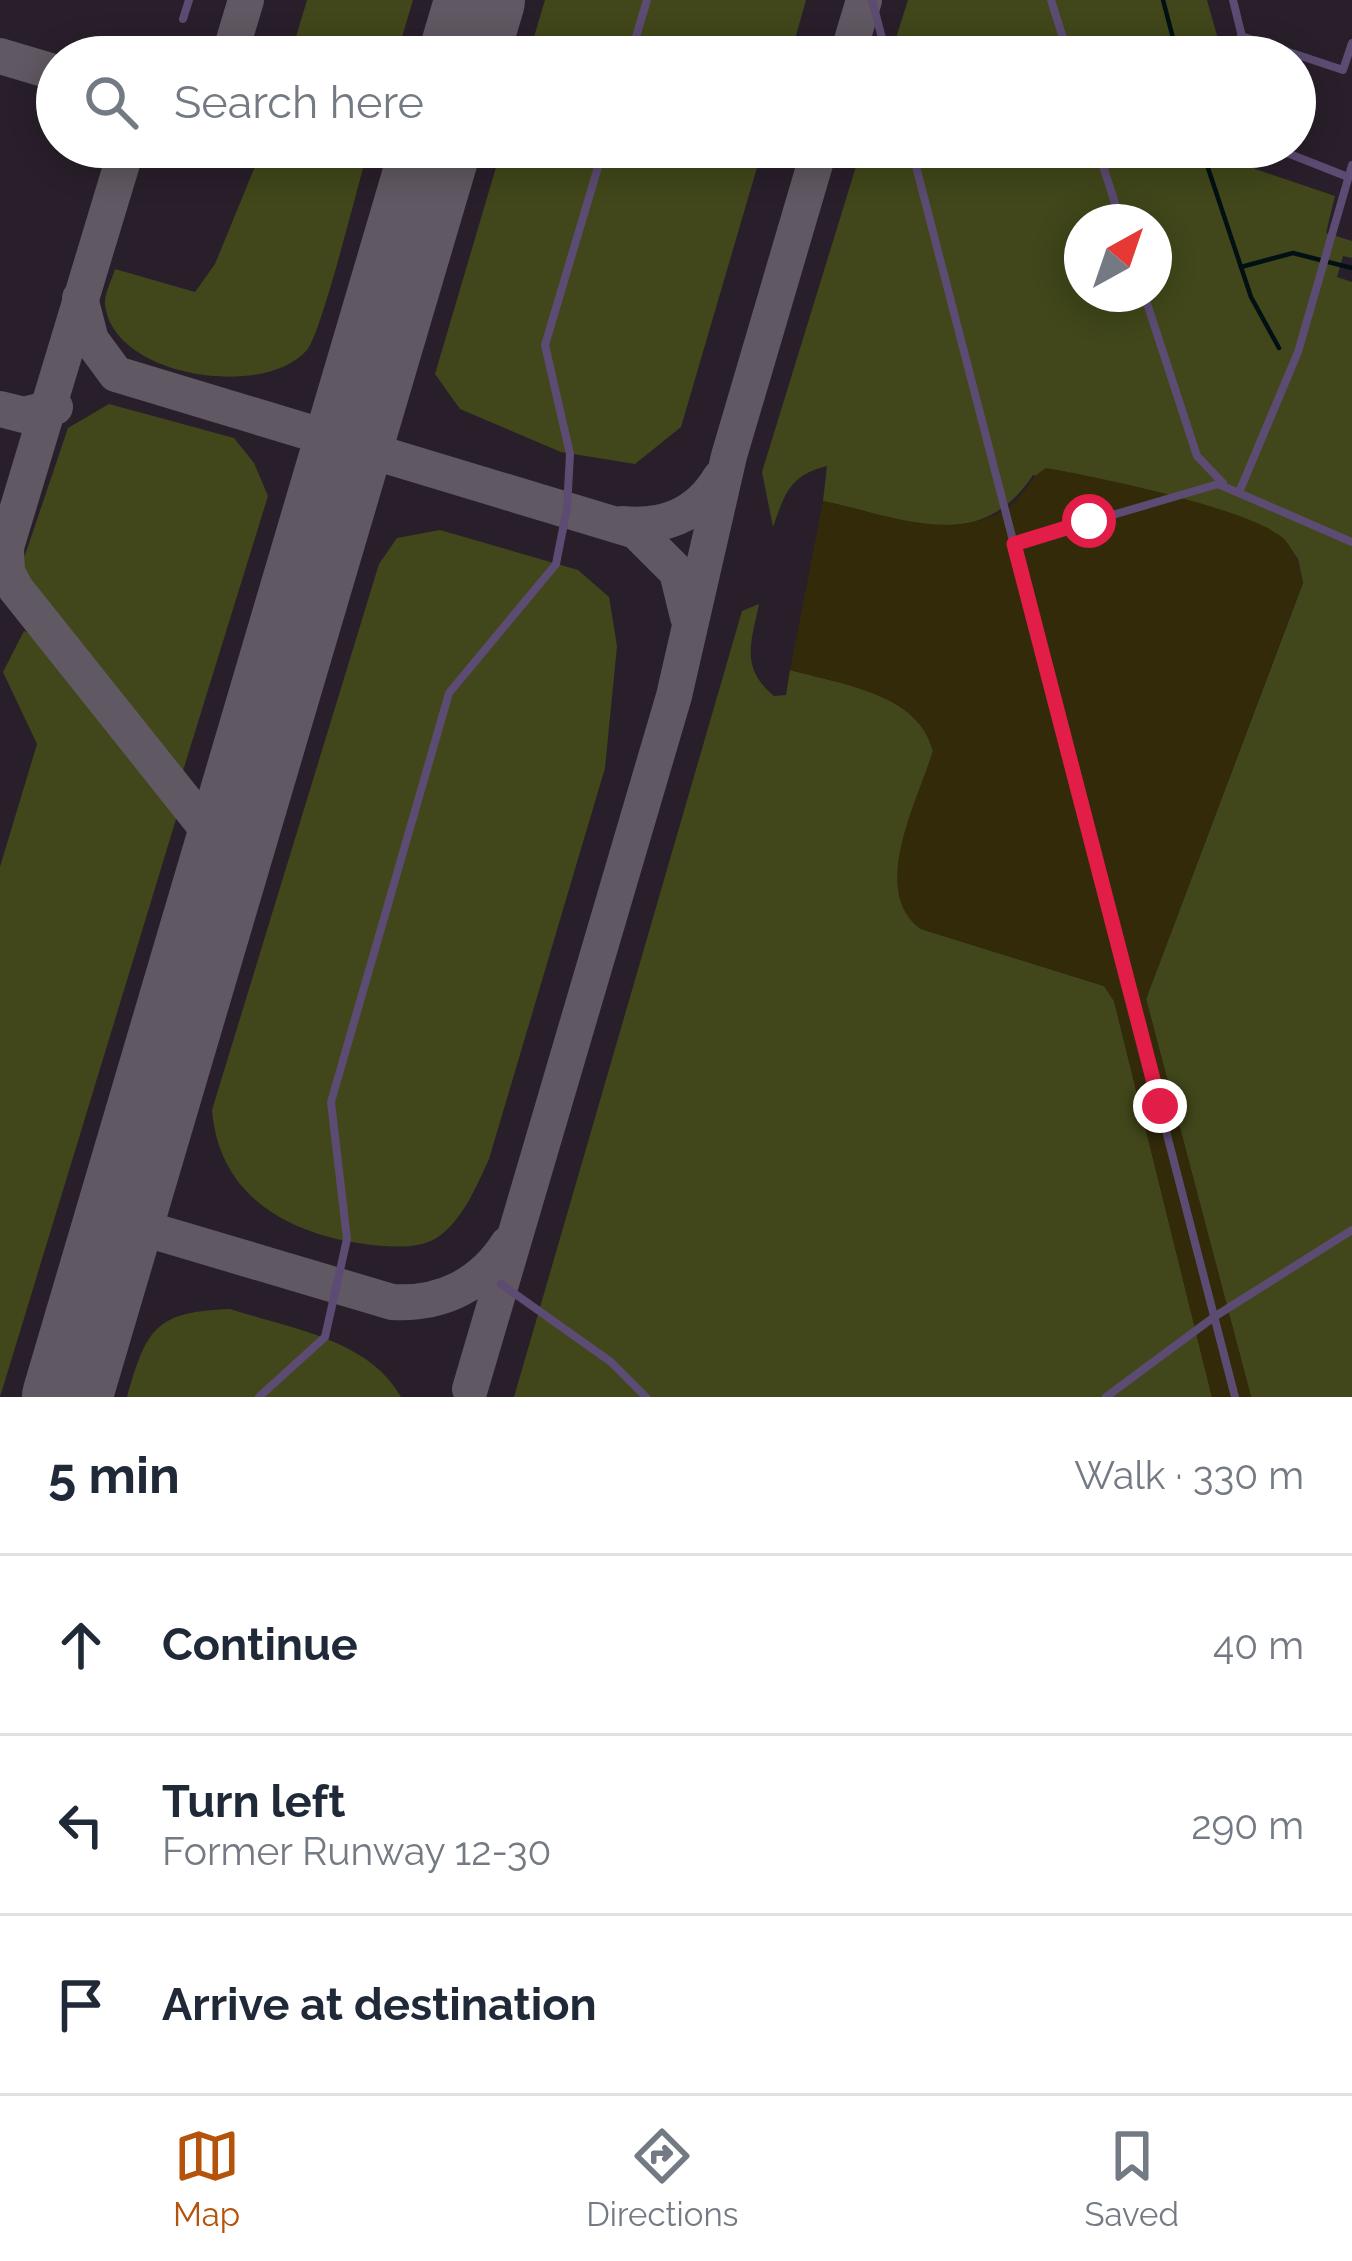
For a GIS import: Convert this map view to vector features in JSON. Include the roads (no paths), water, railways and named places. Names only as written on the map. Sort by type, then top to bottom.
[{"type":"lane","points":[[183,19],[189,0]]},
{"type":"lane","points":[[636,36],[647,0]]},
{"type":"lane","points":[[872,0],[881,36]]},
{"type":"lane","points":[[1051,0],[1062,36]]},
{"type":"lane","points":[[1232,0],[1241,36]]},
{"type":"lane","points":[[1316,61],[1343,70],[1352,43]]},
{"type":"lane","points":[[1316,164],[1348,177]]},
{"type":"lane","points":[[1240,490],[1298,352],[1352,165]]},
{"type":"lane","points":[[259,1397],[325,1336],[346,1239],[331,1102],[449,693],[556,564],[567,508],[569,454],[545,345],[598,168]]},
{"type":"lane","points":[[916,168],[1235,1397]]},
{"type":"lane","points":[[1104,168],[1115,204]]},
{"type":"lane","points":[[1150,312],[1197,456],[1227,485],[1282,515],[1352,542]]},
{"type":"lane","points":[[1014,544],[1202,486],[1227,485]]},
{"type":"lane","points":[[1106,1397],[1214,1317],[1352,1230]]},
{"type":"lane","points":[[501,1285],[600,1354],[646,1397]]},
{"type":"waterway","points":[[1163,0],[1172,36]]},
{"type":"waterway","points":[[1208,168],[1251,297],[1279,348]]},
{"type":"waterway","points":[[1241,267],[1293,253],[1352,268]]}]
